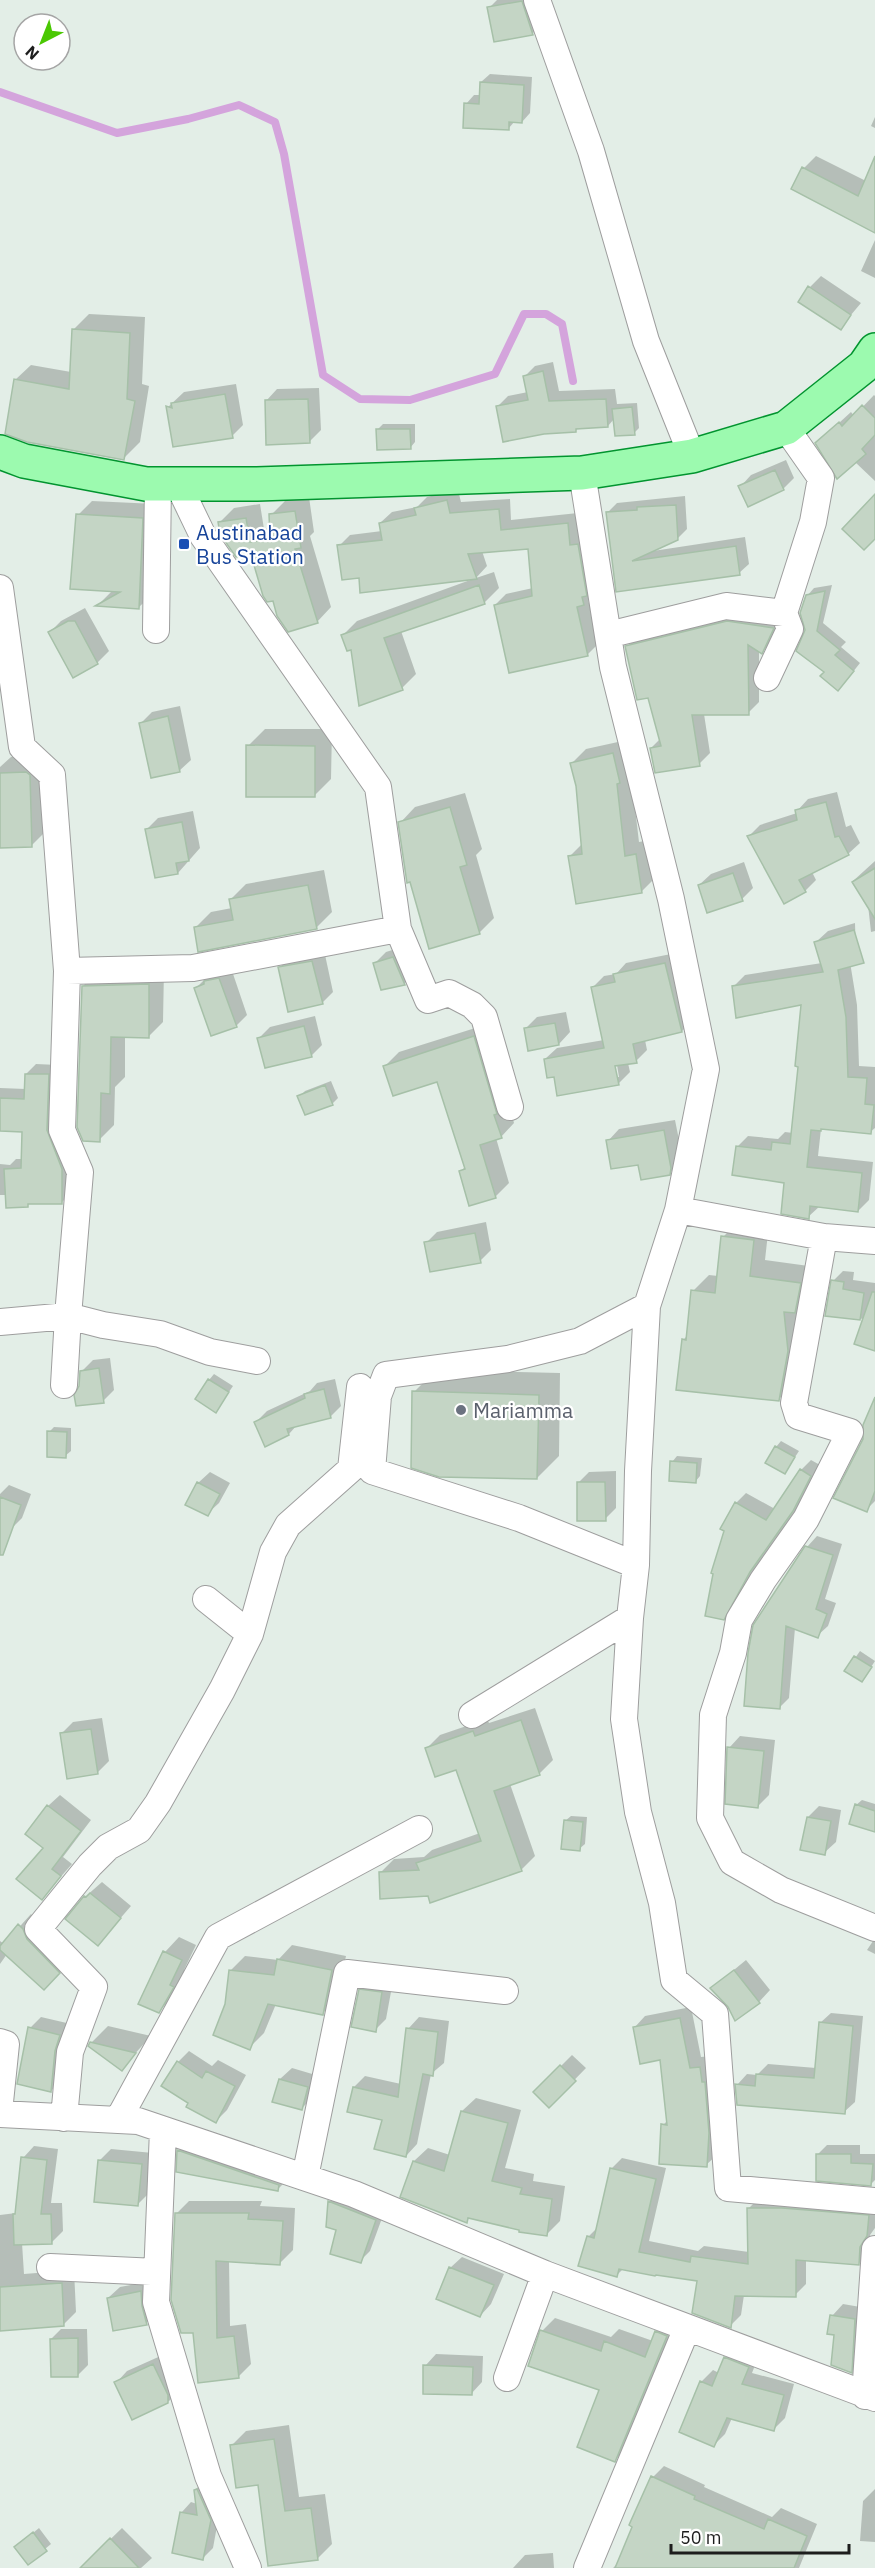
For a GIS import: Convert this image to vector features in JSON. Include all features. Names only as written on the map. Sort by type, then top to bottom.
[{"type":"main road","points":[[0,452],[24,461],[146,484],[257,484],[582,473],[692,456],[786,428],[864,366],[875,350]]},
{"type":"street","points":[[537,0],[591,151],[646,341],[692,456]]},
{"type":"street","points":[[767,678],[789,629],[783,613],[813,522],[821,478],[786,428]]},
{"type":"street","points":[[582,473],[613,668],[670,899],[706,1069],[678,1210],[647,1306],[638,1471],[636,1565],[630,1618],[624,1719],[638,1812],[662,1903],[674,1980],[715,2014],[728,2188],[875,2202]]},
{"type":"street","points":[[156,630],[168,484]]},
{"type":"street","points":[[168,484],[378,787],[398,929],[428,1000],[449,993],[472,1005],[484,1017],[510,1107]]},
{"type":"street","points":[[0,588],[22,747],[52,775],[67,971],[62,1130],[80,1172],[64,1385]]},
{"type":"street","points":[[608,635],[726,606],[783,613]]},
{"type":"street","points":[[67,971],[193,968],[398,929]]},
{"type":"street","points":[[678,1210],[824,1237],[875,1240]]},
{"type":"street","points":[[824,1237],[794,1403],[798,1416],[850,1432],[806,1519],[740,1620],[733,1653],[713,1715],[710,1818],[732,1862],[781,1890],[875,1928]]},
{"type":"street","points":[[636,1565],[519,1518],[372,1471],[378,1396],[386,1375],[508,1359],[580,1341],[647,1306]]},
{"type":"street","points":[[0,1322],[68,1316],[103,1325],[159,1334],[210,1352],[257,1361]]},
{"type":"street","points":[[64,2118],[70,2052],[94,1987],[38,1929],[108,1847],[139,1830],[164,1792],[222,1690],[250,1634],[273,1552],[288,1525],[351,1470],[360,1387]]},
{"type":"street","points":[[206,1599],[250,1634]]},
{"type":"street","points":[[472,1715],[630,1618]]},
{"type":"street","points":[[118,2120],[218,1937],[418,1829]]},
{"type":"street","points":[[305,2177],[346,1973],[505,1991]]},
{"type":"street","points":[[0,2042],[6,2044],[0,2102]]},
{"type":"street","points":[[0,2114],[138,2121],[354,2194],[545,2274],[870,2397],[875,2249]]},
{"type":"street","points":[[163,2130],[156,2302],[208,2476],[248,2568]]},
{"type":"street","points":[[50,2267],[157,2272]]},
{"type":"street","points":[[507,2378],[545,2274]]},
{"type":"street","points":[[587,2568],[687,2328]]},
{"type":"building","points":[[522,1],[533,35],[494,42],[487,7]]},
{"type":"building","points":[[480,82],[524,85],[522,123],[509,122],[509,130],[463,128],[464,103],[479,104]]},
{"type":"building","points":[[875,156],[875,233],[791,189],[802,167],[858,196]]},
{"type":"building","points":[[808,286],[851,315],[841,330],[798,302]]},
{"type":"building","points":[[72,329],[130,333],[127,399],[135,401],[124,460],[27,442],[5,434],[14,379],[69,389]]},
{"type":"building","points":[[543,371],[549,401],[606,399],[608,427],[576,429],[576,432],[544,434],[503,442],[496,406],[528,400],[523,376]]},
{"type":"building","points":[[225,394],[233,438],[173,447],[166,406],[172,408],[171,403]]},
{"type":"building","points":[[308,399],[310,443],[266,445],[265,400]]},
{"type":"building","points":[[862,405],[875,418],[875,435],[862,449],[866,454],[837,479],[815,443],[839,422],[842,426]]},
{"type":"building","points":[[632,407],[635,435],[615,436],[612,409]]},
{"type":"building","points":[[376,429],[410,429],[411,449],[377,450]]},
{"type":"building","points":[[775,470],[784,490],[748,507],[738,486]]},
{"type":"building","points":[[875,494],[875,539],[864,550],[842,529]]},
{"type":"building","points":[[447,500],[450,513],[499,509],[501,530],[568,523],[570,545],[578,544],[587,596],[582,597],[584,605],[577,607],[588,656],[509,673],[494,605],[532,596],[528,549],[468,554],[477,579],[360,593],[359,578],[342,580],[337,545],[382,540],[379,523],[416,515],[414,508]]},
{"type":"building","points":[[676,505],[678,540],[632,561],[736,546],[740,575],[616,592],[606,512],[637,510],[637,507]]},
{"type":"building","points":[[295,511],[301,548],[295,549],[318,623],[288,632],[277,616],[273,601],[267,602],[263,596],[251,555],[236,557],[220,534],[218,522],[246,518],[250,542],[270,540],[269,514]]},
{"type":"building","points":[[76,514],[143,518],[139,609],[95,606],[120,592],[70,589]]},
{"type":"building","points":[[479,585],[485,604],[384,638],[403,690],[359,706],[351,650],[347,651],[341,635]]},
{"type":"building","points":[[825,591],[817,631],[840,650],[835,655],[854,671],[838,691],[820,676],[824,672],[796,651],[805,630],[800,613],[806,595]]},
{"type":"building","points":[[68,621],[75,621],[98,664],[73,678],[48,632]]},
{"type":"building","points":[[727,621],[774,628],[762,654],[748,645],[749,715],[692,715],[700,766],[655,773],[650,748],[661,746],[648,698],[637,700],[625,646]]},
{"type":"building","points":[[168,716],[180,772],[151,778],[139,723]]},
{"type":"building","points":[[246,745],[315,746],[315,797],[246,797]]},
{"type":"building","points":[[613,753],[620,783],[617,784],[625,856],[636,854],[642,893],[576,904],[568,856],[582,854],[576,786],[570,763]]},
{"type":"building","points":[[26,772],[30,775],[32,847],[0,848],[0,773]]},
{"type":"building","points":[[826,802],[835,837],[839,836],[849,855],[799,880],[806,892],[784,904],[747,836],[797,820],[795,810]]},
{"type":"building","points":[[450,807],[467,865],[460,867],[480,934],[429,949],[410,882],[407,883],[398,822]]},
{"type":"building","points":[[182,822],[189,861],[176,863],[178,874],[155,878],[145,829]]},
{"type":"building","points":[[875,868],[875,919],[852,882]]},
{"type":"building","points":[[733,873],[743,901],[707,913],[698,885]]},
{"type":"building","points":[[308,885],[317,929],[198,952],[194,927],[233,920],[229,899]]},
{"type":"building","points":[[854,930],[864,963],[838,970],[846,1017],[848,1077],[867,1078],[865,1104],[874,1105],[871,1134],[811,1130],[807,1167],[862,1173],[858,1212],[810,1206],[809,1219],[781,1214],[784,1183],[732,1175],[736,1146],[771,1150],[772,1142],[790,1144],[798,1067],[795,1066],[801,1005],[736,1018],[732,986],[823,972],[814,942]]},
{"type":"building","points":[[393,957],[405,985],[381,990],[373,963]]},
{"type":"building","points":[[312,961],[323,1004],[288,1012],[278,967]]},
{"type":"building","points":[[665,963],[682,1032],[633,1044],[637,1063],[615,1066],[619,1085],[557,1096],[554,1077],[547,1078],[544,1059],[604,1048],[591,987],[615,982],[613,974]]},
{"type":"building","points":[[219,978],[237,1027],[211,1036],[194,988],[204,984],[204,981]]},
{"type":"building","points":[[149,984],[149,1038],[111,1037],[110,1094],[101,1093],[100,1142],[83,1141],[77,1127],[82,986]]},
{"type":"building","points":[[555,1023],[559,1045],[528,1051],[524,1028]]},
{"type":"building","points":[[304,1026],[312,1057],[265,1068],[257,1038]]},
{"type":"building","points":[[474,1036],[502,1138],[480,1145],[496,1198],[469,1206],[459,1171],[465,1169],[437,1082],[393,1096],[383,1066]]},
{"type":"building","points":[[25,1074],[49,1074],[47,1130],[62,1169],[62,1204],[28,1204],[28,1207],[6,1208],[4,1169],[21,1168],[22,1132],[0,1131],[0,1098],[24,1099]]},
{"type":"building","points":[[325,1085],[333,1105],[305,1115],[297,1096]]},
{"type":"building","points":[[664,1130],[671,1168],[670,1175],[641,1180],[638,1165],[611,1169],[606,1140]]},
{"type":"building","points":[[475,1233],[481,1263],[430,1272],[424,1242]]},
{"type":"building","points":[[721,1236],[754,1240],[750,1276],[801,1283],[795,1313],[784,1312],[788,1351],[779,1401],[676,1390],[682,1339],[686,1340],[691,1290],[715,1293]]},
{"type":"building","points":[[831,1280],[844,1282],[843,1289],[864,1293],[860,1320],[825,1316]]},
{"type":"building","points":[[872,1292],[875,1292],[875,1351],[854,1344]]},
{"type":"building","points":[[99,1368],[104,1403],[76,1406],[74,1395],[79,1386],[80,1371]]},
{"type":"building","points":[[208,1379],[229,1392],[216,1413],[195,1399]]},
{"type":"building","points":[[324,1389],[331,1418],[287,1429],[289,1435],[265,1447],[254,1422],[305,1398],[304,1394]]},
{"type":"building","points":[[412,1391],[539,1395],[537,1479],[439,1477],[411,1468]]},
{"type":"building","points":[[875,1397],[875,1491],[867,1512],[833,1498],[863,1439],[863,1425]]},
{"type":"building","points":[[47,1431],[67,1432],[66,1458],[47,1457]]},
{"type":"building","points":[[775,1446],[795,1457],[785,1474],[765,1463]]},
{"type":"building","points":[[670,1461],[697,1463],[696,1483],[669,1481]]},
{"type":"building","points":[[800,1469],[811,1476],[793,1511],[750,1572],[724,1620],[705,1616],[713,1574],[711,1573],[724,1531],[720,1529],[735,1502],[766,1520]]},
{"type":"building","points":[[197,1482],[220,1494],[208,1516],[185,1505]]},
{"type":"building","points":[[577,1482],[605,1482],[606,1521],[577,1521]]},
{"type":"building","points":[[0,1497],[21,1505],[3,1555],[0,1555]]},
{"type":"building","points":[[805,1546],[833,1555],[816,1609],[827,1614],[818,1638],[786,1626],[780,1709],[744,1706],[748,1653],[753,1625]]},
{"type":"building","points":[[854,1656],[872,1667],[862,1682],[844,1671]]},
{"type":"building","points":[[521,1720],[540,1775],[494,1791],[522,1871],[430,1903],[428,1896],[380,1899],[379,1872],[419,1870],[416,1863],[481,1841],[456,1770],[435,1777],[425,1748],[473,1731],[475,1736]]},
{"type":"building","points":[[91,1729],[98,1774],[67,1779],[60,1733]]},
{"type":"building","points":[[727,1747],[764,1751],[758,1808],[725,1804]]},
{"type":"building","points":[[855,1804],[875,1811],[875,1832],[849,1824]]},
{"type":"building","points":[[47,1805],[81,1831],[52,1869],[61,1876],[42,1900],[16,1879],[43,1848],[25,1834]]},
{"type":"building","points":[[807,1817],[831,1821],[825,1855],[800,1850]]},
{"type":"building","points":[[564,1820],[583,1822],[580,1851],[561,1849]]},
{"type":"building","points":[[90,1893],[121,1918],[98,1946],[65,1919],[84,1896]]},
{"type":"building","points":[[18,1924],[27,1939],[60,1973],[44,1990],[0,1950],[0,1946]]},
{"type":"building","points":[[163,1951],[182,1960],[170,1985],[174,1987],[159,2013],[138,2004]]},
{"type":"building","points":[[277,1959],[332,1970],[323,2015],[268,2004],[250,2050],[213,2035],[225,2004],[229,1970],[274,1975]]},
{"type":"building","points":[[734,1970],[760,2003],[735,2021],[728,2007],[710,1988]]},
{"type":"building","points":[[359,1989],[382,1992],[376,2032],[351,2027]]},
{"type":"building","points":[[680,2018],[690,2068],[700,2067],[702,2082],[705,2082],[709,2133],[707,2167],[659,2164],[661,2124],[667,2125],[660,2060],[640,2064],[633,2027]]},
{"type":"building","points":[[819,2022],[853,2026],[845,2114],[737,2105],[735,2084],[755,2086],[756,2074],[814,2078]]},
{"type":"building","points":[[28,2027],[60,2035],[55,2051],[51,2092],[17,2084]]},
{"type":"building","points":[[406,2028],[438,2032],[433,2076],[423,2074],[406,2157],[374,2149],[382,2120],[347,2112],[353,2087],[398,2097]]},
{"type":"building","points":[[90,2042],[136,2053],[122,2071],[88,2046]]},
{"type":"building","points":[[177,2061],[202,2078],[206,2071],[235,2086],[216,2123],[186,2107],[188,2103],[161,2086]]},
{"type":"building","points":[[560,2065],[576,2081],[549,2108],[533,2092]]},
{"type":"building","points":[[279,2079],[308,2087],[302,2110],[272,2102]]},
{"type":"building","points":[[461,2111],[508,2123],[492,2181],[522,2188],[520,2194],[552,2199],[547,2236],[519,2232],[519,2230],[468,2218],[467,2223],[400,2197],[413,2161],[444,2171]]},
{"type":"building","points":[[177,2150],[279,2185],[278,2191],[176,2172]]},
{"type":"building","points":[[816,2154],[851,2154],[851,2163],[873,2164],[871,2186],[816,2181]]},
{"type":"building","points":[[21,2157],[47,2160],[41,2214],[51,2214],[52,2244],[14,2245],[13,2214],[15,2214]]},
{"type":"building","points":[[98,2160],[142,2164],[138,2206],[94,2202]]},
{"type":"building","points":[[610,2168],[656,2179],[639,2252],[690,2262],[691,2256],[748,2264],[747,2208],[782,2208],[869,2215],[867,2236],[860,2247],[859,2265],[796,2260],[796,2297],[735,2296],[731,2328],[692,2313],[697,2281],[619,2269],[617,2277],[578,2266],[587,2236],[594,2238]]},
{"type":"building","points":[[328,2201],[376,2220],[361,2263],[330,2254],[336,2230],[326,2227]]},
{"type":"building","points":[[175,2213],[249,2213],[248,2219],[283,2221],[280,2265],[216,2261],[217,2338],[234,2336],[239,2378],[198,2383],[193,2333],[181,2333],[171,2300]]},
{"type":"building","points":[[449,2267],[494,2285],[480,2317],[436,2299]]},
{"type":"building","points":[[62,2283],[64,2326],[0,2331],[0,2287]]},
{"type":"building","points":[[141,2291],[147,2325],[113,2331],[107,2298]]},
{"type":"building","points":[[830,2315],[855,2319],[852,2373],[831,2365],[834,2335],[827,2334]]},
{"type":"building","points":[[540,2330],[601,2351],[604,2341],[645,2357],[655,2331],[667,2336],[615,2462],[577,2447],[599,2390],[528,2366]]},
{"type":"building","points":[[78,2338],[78,2377],[51,2377],[50,2339]]},
{"type":"building","points":[[724,2357],[749,2367],[742,2384],[784,2395],[774,2431],[727,2418],[714,2447],[679,2432],[700,2381],[712,2386]]},
{"type":"building","points":[[153,2364],[168,2395],[168,2403],[132,2420],[114,2382]]},
{"type":"building","points":[[423,2365],[473,2367],[472,2395],[423,2394]]},
{"type":"building","points":[[274,2439],[285,2511],[311,2508],[318,2560],[268,2566],[258,2485],[236,2488],[230,2445]]},
{"type":"building","points":[[651,2476],[695,2496],[694,2499],[764,2529],[768,2519],[807,2536],[794,2568],[615,2568],[632,2527],[629,2525]]},
{"type":"building","points":[[197,2489],[211,2520],[203,2560],[172,2553],[180,2512],[197,2515],[194,2490]]},
{"type":"building","points":[[33,2532],[47,2551],[28,2565],[14,2547]]},
{"type":"building","points":[[110,2538],[139,2568],[80,2568]]},
{"type":"waterway","points":[[0,92],[117,133],[188,119],[239,105],[275,122],[284,154],[323,375],[360,399],[410,400],[495,374],[524,314],[546,314],[562,324],[573,381]]},
{"type":"place","name":"Austinabad Bus Station","points":[[184,544]]},
{"type":"place","name":"Mariamma","points":[[461,1410]]}]
